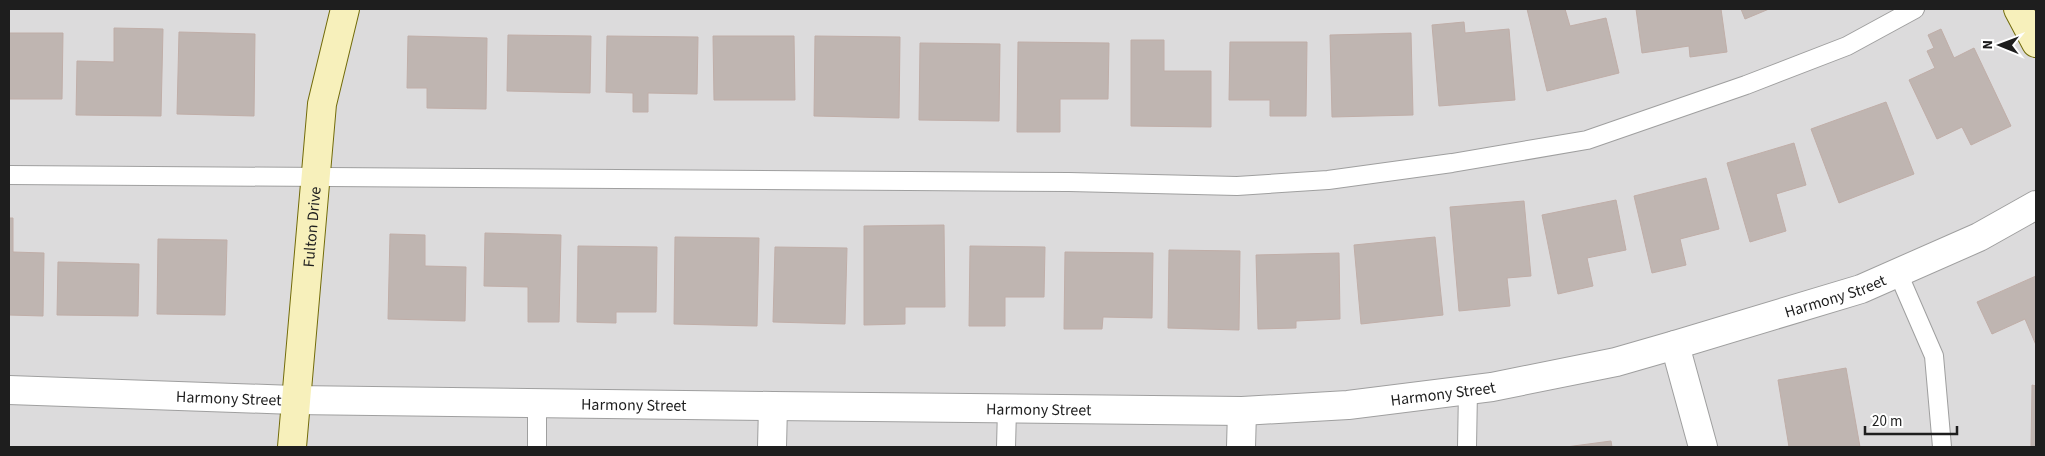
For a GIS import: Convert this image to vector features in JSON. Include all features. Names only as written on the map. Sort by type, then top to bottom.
[{"type":"main road","name":"Fulton Drive","points":[[292,447],[294,400],[322,104],[345,9]]},
{"type":"main road","points":[[2018,9],[2036,43]]},
{"type":"street","name":"Harmony Street","points":[[9,390],[294,400],[1007,409],[1242,411],[1348,405],[1468,390],[1616,362],[1675,345],[1861,289],[1979,237],[2036,205]]},
{"type":"street","points":[[1675,345],[1703,447]]},
{"type":"street","points":[[772,447],[773,406]]},
{"type":"street","points":[[1241,447],[1242,411]]},
{"type":"lane","points":[[9,175],[1069,182],[1237,186],[1328,180],[1452,163],[1587,140],[1746,85],[1847,46],[1914,9]]},
{"type":"lane","points":[[1898,272],[1934,356],[1942,447]]},
{"type":"lane","points":[[1467,447],[1468,390]]},
{"type":"lane","points":[[537,447],[538,403]]},
{"type":"lane","points":[[1006,447],[1007,409]]},
{"type":"shaded area","points":[[9,9],[2036,9],[2036,447],[9,447]]},
{"type":"building","points":[[1527,9],[1565,9],[1570,26],[1606,18],[1619,73],[1547,91]]},
{"type":"building","points":[[1636,9],[1721,9],[1727,52],[1690,57],[1689,46],[1642,53]]},
{"type":"building","points":[[1741,9],[1769,9],[1745,19]]},
{"type":"building","points":[[1464,22],[1465,33],[1509,29],[1515,100],[1439,106],[1432,25]]},
{"type":"building","points":[[114,28],[163,29],[161,116],[76,115],[77,61],[114,62]]},
{"type":"building","points":[[1941,29],[1954,58],[1974,48],[2011,126],[1971,145],[1962,127],[1937,139],[1909,80],[1935,68],[1927,51],[1934,48],[1928,35]]},
{"type":"building","points":[[179,32],[255,34],[254,116],[177,114]]},
{"type":"building","points":[[9,33],[63,33],[62,99],[9,99]]},
{"type":"building","points":[[1411,33],[1413,115],[1332,117],[1330,35]]},
{"type":"building","points":[[508,35],[591,36],[590,93],[507,91]]},
{"type":"building","points":[[408,36],[487,38],[486,109],[427,108],[427,88],[407,88]]},
{"type":"building","points":[[607,36],[698,37],[697,94],[648,93],[648,112],[633,112],[633,93],[606,92]]},
{"type":"building","points":[[713,36],[794,36],[795,100],[714,100]]},
{"type":"building","points":[[815,36],[900,37],[899,118],[814,116]]},
{"type":"building","points":[[1131,40],[1164,40],[1164,71],[1211,71],[1211,127],[1131,126]]},
{"type":"building","points":[[1018,42],[1109,43],[1108,99],[1060,99],[1060,132],[1017,132]]},
{"type":"building","points":[[1230,42],[1307,42],[1306,116],[1270,116],[1270,100],[1229,100]]},
{"type":"building","points":[[920,43],[1000,44],[999,121],[919,120]]},
{"type":"building","points":[[1886,102],[1914,174],[1839,203],[1811,129]]},
{"type":"building","points":[[1794,143],[1806,185],[1776,194],[1786,231],[1750,242],[1727,163]]},
{"type":"building","points":[[1706,178],[1719,229],[1680,239],[1686,265],[1652,273],[1634,196]]},
{"type":"building","points":[[1616,200],[1626,250],[1587,258],[1593,286],[1558,294],[1542,215]]},
{"type":"building","points":[[1524,201],[1531,276],[1507,278],[1510,306],[1459,311],[1450,207]]},
{"type":"building","points":[[9,218],[13,218],[13,252],[44,253],[43,316],[9,315]]},
{"type":"building","points":[[944,225],[945,307],[905,307],[905,324],[864,325],[864,226]]},
{"type":"building","points":[[485,233],[561,235],[559,322],[528,322],[528,287],[484,286]]},
{"type":"building","points":[[390,234],[425,235],[425,266],[466,267],[465,321],[388,319]]},
{"type":"building","points":[[675,237],[759,238],[757,326],[674,324]]},
{"type":"building","points":[[1435,237],[1443,315],[1361,324],[1354,245]]},
{"type":"building","points":[[158,239],[227,240],[225,315],[157,314]]},
{"type":"building","points":[[578,246],[657,247],[656,312],[616,312],[616,323],[577,322]]},
{"type":"building","points":[[970,246],[1045,247],[1044,297],[1005,297],[1005,326],[969,326]]},
{"type":"building","points":[[775,247],[847,248],[845,324],[773,322]]},
{"type":"building","points":[[1169,250],[1240,251],[1239,330],[1168,328]]},
{"type":"building","points":[[1065,252],[1153,253],[1152,318],[1103,317],[1102,329],[1064,329]]},
{"type":"building","points":[[1339,253],[1340,319],[1296,321],[1296,328],[1258,329],[1256,255]]},
{"type":"building","points":[[58,262],[139,264],[138,316],[57,315]]},
{"type":"building","points":[[2036,276],[2036,345],[2025,319],[1992,334],[1977,302]]},
{"type":"building","points":[[1846,368],[1860,447],[1789,447],[1778,380]]},
{"type":"building","points":[[2032,385],[2036,386],[2036,447],[2031,447]]},
{"type":"building","points":[[1611,441],[1612,447],[1566,447]]}]
